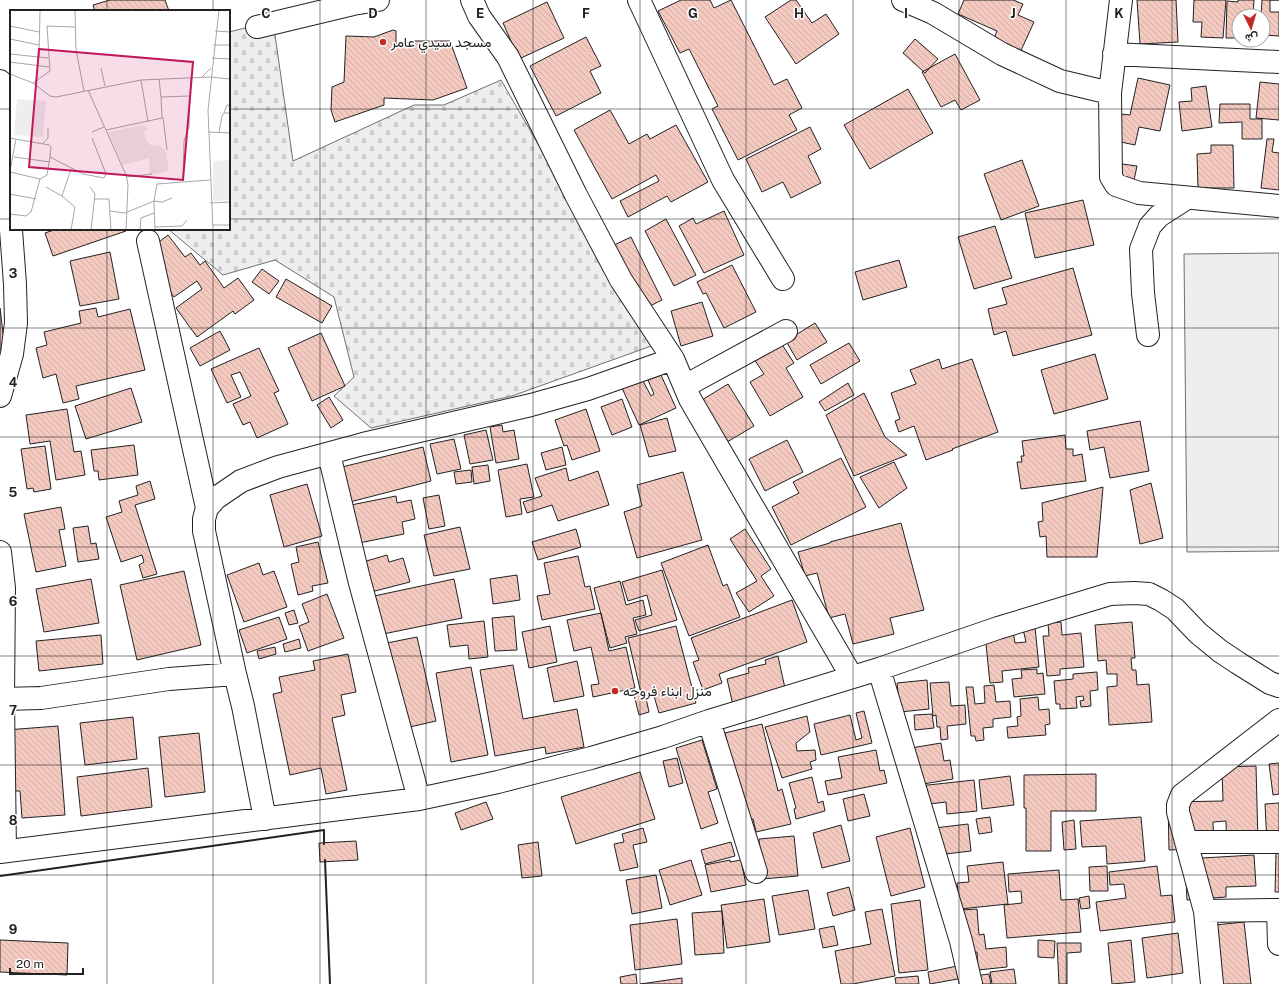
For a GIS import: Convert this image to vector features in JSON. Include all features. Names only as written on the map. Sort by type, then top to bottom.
[{"type":"street","points":[[257,27],[353,4],[378,0]]},
{"type":"street","points":[[472,0],[479,16],[508,58],[576,195],[621,280],[673,359],[690,399],[852,677]]},
{"type":"street","points":[[639,0],[723,180],[783,279]]},
{"type":"street","points":[[903,0],[935,7],[1002,54],[1060,81],[1110,93]]},
{"type":"street","points":[[1121,0],[1110,93],[1111,177],[1116,185],[1140,193],[1279,206]]},
{"type":"street","points":[[1114,54],[1279,62]]},
{"type":"street","points":[[0,81],[10,216]]},
{"type":"street","points":[[1148,335],[1140,249],[1150,226],[1159,216],[1187,198]]},
{"type":"street","points":[[0,396],[12,354],[16,323],[11,230]]},
{"type":"street","points":[[148,241],[207,508]]},
{"type":"street","points":[[685,386],[786,331]]},
{"type":"street","points":[[265,819],[243,706],[204,531],[204,519],[207,508],[216,498],[241,481],[278,467],[370,443],[532,405],[588,389],[673,359]]},
{"type":"street","points":[[329,454],[359,580],[419,799]]},
{"type":"street","points":[[0,552],[4,588],[3,852],[419,799],[498,782],[662,737],[709,721],[879,669],[998,628],[1110,594],[1149,594],[1176,608],[1198,633],[1220,651],[1270,683],[1279,686]]},
{"type":"street","points":[[879,669],[961,941],[971,984]]},
{"type":"street","points":[[3,699],[42,698],[169,679],[235,674]]},
{"type":"street","points":[[1212,984],[1205,911],[1178,812],[1179,799],[1182,795],[1279,720]]},
{"type":"street","points":[[709,721],[756,872]]},
{"type":"street","points":[[1186,842],[1279,842]]},
{"type":"street","points":[[1205,911],[1278,910],[1279,944]]},
{"type":"green space","points":[[273,21],[293,161],[414,105],[444,105],[501,80],[654,345],[512,396],[371,428],[334,396],[354,377],[334,297],[275,260],[223,275],[169,230],[230,230],[230,32]]},
{"type":"green space","points":[[1279,253],[1279,551],[1187,552],[1184,254]]},
{"type":"building","points":[[110,0],[165,0],[169,10],[95,10],[93,5]]},
{"type":"building","points":[[681,0],[710,0],[714,8],[731,0],[774,85],[787,79],[802,108],[789,115],[797,130],[738,160],[712,109],[718,106],[689,49],[680,53],[658,11]]},
{"type":"building","points":[[791,0],[796,0],[812,23],[826,14],[839,34],[796,64],[765,17]]},
{"type":"building","points":[[964,0],[1013,0],[1023,4],[1018,15],[1034,22],[1018,57],[991,45],[997,31],[958,14]]},
{"type":"building","points":[[1137,0],[1176,0],[1178,42],[1140,44]]},
{"type":"building","points":[[1194,0],[1226,0],[1223,38],[1201,37],[1202,22],[1193,22]]},
{"type":"building","points":[[1238,0],[1254,0],[1254,8],[1231,8],[1231,38],[1226,38],[1227,1],[1238,2]]},
{"type":"building","points":[[1262,0],[1270,0],[1270,8],[1262,8]]},
{"type":"building","points":[[547,2],[564,38],[519,59],[503,23]]},
{"type":"building","points":[[1271,12],[1279,12],[1279,36],[1271,36]]},
{"type":"building","points":[[393,30],[396,31],[396,46],[412,41],[450,41],[467,88],[433,100],[384,98],[384,105],[335,122],[331,110],[332,87],[344,82],[346,36],[374,37]]},
{"type":"building","points":[[586,37],[601,66],[590,71],[601,93],[556,116],[530,66]]},
{"type":"building","points":[[915,39],[938,59],[925,73],[903,53]]},
{"type":"building","points":[[955,54],[980,100],[961,110],[955,100],[941,107],[922,72]]},
{"type":"building","points":[[1138,78],[1170,85],[1160,131],[1139,127],[1135,145],[1116,141],[1121,114],[1130,115]]},
{"type":"building","points":[[1260,82],[1279,84],[1279,120],[1256,118]]},
{"type":"building","points":[[1206,86],[1212,127],[1182,131],[1179,102],[1192,101],[1191,88]]},
{"type":"building","points":[[908,89],[933,133],[870,169],[844,125]]},
{"type":"building","points":[[1220,104],[1250,104],[1250,119],[1262,119],[1262,139],[1242,139],[1242,122],[1219,123]]},
{"type":"building","points":[[610,110],[629,144],[647,134],[650,139],[676,125],[708,182],[671,202],[667,196],[628,217],[620,201],[659,181],[656,175],[612,199],[574,130]]},
{"type":"building","points":[[810,127],[821,149],[808,156],[821,183],[791,198],[783,182],[762,192],[746,159]]},
{"type":"building","points":[[1267,139],[1274,139],[1272,152],[1279,153],[1279,190],[1261,188]]},
{"type":"building","points":[[1211,145],[1233,145],[1234,188],[1198,188],[1197,154],[1211,153]]},
{"type":"building","points":[[1022,160],[1039,206],[1001,220],[984,174]]},
{"type":"building","points":[[1122,164],[1137,166],[1133,185],[1119,181]]},
{"type":"building","points":[[1083,200],[1094,245],[1035,258],[1025,213]]},
{"type":"building","points":[[724,211],[744,255],[704,273],[679,226],[693,218],[696,224]]},
{"type":"building","points":[[666,219],[696,275],[674,286],[645,231]]},
{"type":"building","points":[[995,226],[1012,278],[974,289],[958,237]]},
{"type":"building","points":[[54,230],[126,231],[53,256],[45,233]]},
{"type":"building","points":[[168,235],[185,257],[191,253],[200,265],[205,261],[224,288],[238,278],[254,300],[235,314],[233,311],[197,337],[176,308],[202,289],[197,281],[174,297],[159,277],[155,245]]},
{"type":"building","points":[[631,237],[662,300],[648,307],[610,247]]},
{"type":"building","points":[[110,252],[119,299],[80,306],[70,261]]},
{"type":"building","points":[[899,260],[907,287],[863,300],[855,272]]},
{"type":"building","points":[[732,265],[756,312],[724,328],[706,293],[703,294],[697,282]]},
{"type":"building","points":[[1073,268],[1092,335],[1013,356],[1006,331],[994,335],[988,309],[1007,304],[1002,288]]},
{"type":"building","points":[[262,269],[279,281],[269,294],[252,282]]},
{"type":"building","points":[[286,279],[332,306],[322,323],[276,297]]},
{"type":"building","points":[[702,302],[713,336],[681,346],[671,311]]},
{"type":"building","points":[[0,308],[5,350],[0,350]]},
{"type":"building","points":[[96,308],[98,317],[130,309],[145,370],[76,386],[79,399],[63,403],[56,374],[43,378],[36,348],[47,345],[44,332],[81,323],[79,311]]},
{"type":"building","points":[[815,323],[827,342],[797,360],[786,341]]},
{"type":"building","points":[[220,331],[230,350],[200,366],[190,348]]},
{"type":"building","points":[[321,333],[345,386],[312,401],[288,348]]},
{"type":"building","points":[[781,343],[794,363],[786,368],[803,397],[770,416],[750,382],[764,374],[754,359]]},
{"type":"building","points":[[849,343],[860,361],[821,384],[810,365]]},
{"type":"building","points":[[259,348],[279,391],[274,393],[288,424],[257,438],[250,422],[243,425],[233,404],[251,396],[240,372],[231,375],[241,397],[227,403],[211,369]]},
{"type":"building","points":[[1095,354],[1108,399],[1054,414],[1041,370]]},
{"type":"building","points":[[939,359],[942,369],[972,359],[998,432],[926,460],[914,426],[899,432],[895,421],[900,419],[891,393],[916,384],[910,370]]},
{"type":"building","points":[[661,375],[676,408],[639,425],[622,388],[642,379],[651,396],[654,394],[648,380]]},
{"type":"building","points":[[848,383],[854,395],[825,411],[819,402]]},
{"type":"building","points":[[728,384],[754,426],[722,445],[697,403]]},
{"type":"building","points":[[131,388],[142,422],[86,439],[75,406]]},
{"type":"building","points":[[864,393],[885,437],[907,455],[854,476],[826,415]]},
{"type":"building","points":[[329,397],[343,420],[331,428],[317,405]]},
{"type":"building","points":[[622,399],[632,427],[612,435],[601,407]]},
{"type":"building","points":[[67,409],[74,452],[81,451],[85,475],[56,480],[50,441],[30,444],[26,415]]},
{"type":"building","points":[[586,409],[600,451],[572,460],[567,445],[564,446],[555,420]]},
{"type":"building","points":[[667,418],[676,451],[649,457],[640,425]]},
{"type":"building","points":[[1140,421],[1149,471],[1110,478],[1104,447],[1090,450],[1087,431]]},
{"type":"building","points":[[502,425],[503,432],[514,430],[519,459],[496,463],[490,427]]},
{"type":"building","points":[[486,430],[493,460],[470,464],[464,435]]},
{"type":"building","points":[[1065,435],[1066,449],[1073,449],[1073,456],[1082,454],[1086,481],[1021,489],[1017,462],[1022,462],[1021,456],[1024,456],[1022,441]]},
{"type":"building","points":[[454,439],[461,469],[437,474],[430,444]]},
{"type":"building","points":[[787,440],[803,472],[765,491],[749,459]]},
{"type":"building","points":[[134,445],[138,475],[99,480],[98,471],[94,471],[91,450]]},
{"type":"building","points":[[45,446],[51,489],[34,492],[33,488],[27,489],[21,449]]},
{"type":"building","points":[[423,447],[431,481],[350,502],[342,467]]},
{"type":"building","points":[[562,447],[566,465],[546,470],[541,453]]},
{"type":"building","points":[[841,458],[866,507],[791,545],[772,507],[799,493],[793,482]]},
{"type":"building","points":[[894,462],[907,488],[879,508],[860,477]]},
{"type":"building","points":[[527,464],[534,497],[520,499],[522,514],[506,517],[498,470]]},
{"type":"building","points":[[488,465],[490,481],[474,484],[472,467]]},
{"type":"building","points":[[566,468],[569,481],[598,471],[609,505],[558,521],[552,505],[527,513],[523,502],[542,496],[535,478]]},
{"type":"building","points":[[471,470],[472,482],[456,484],[454,472]]},
{"type":"building","points":[[683,472],[702,540],[637,558],[624,512],[642,506],[637,485]]},
{"type":"building","points":[[150,481],[155,499],[135,505],[157,574],[143,578],[139,565],[144,562],[142,555],[121,562],[106,517],[122,512],[119,501],[138,495],[136,486]]},
{"type":"building","points":[[1151,483],[1163,538],[1140,544],[1130,490]]},
{"type":"building","points":[[307,484],[322,536],[284,547],[270,495]]},
{"type":"building","points":[[1103,487],[1097,557],[1047,557],[1046,536],[1040,537],[1038,522],[1043,521],[1042,503]]},
{"type":"building","points":[[439,495],[445,526],[429,529],[423,498]]},
{"type":"building","points":[[396,496],[397,503],[411,500],[415,519],[402,522],[404,534],[359,543],[351,505]]},
{"type":"building","points":[[61,507],[65,529],[59,530],[66,566],[36,572],[24,514]]},
{"type":"building","points":[[901,523],[924,610],[890,618],[894,634],[853,644],[845,614],[829,618],[817,573],[805,576],[798,552]]},
{"type":"building","points":[[88,526],[91,544],[96,543],[99,559],[78,562],[73,528]]},
{"type":"building","points":[[460,527],[470,569],[434,576],[424,535]]},
{"type":"building","points":[[576,529],[581,547],[538,560],[532,542]]},
{"type":"building","points":[[745,529],[771,569],[761,576],[774,596],[749,612],[736,593],[757,581],[730,539]]},
{"type":"building","points":[[318,542],[328,583],[312,586],[313,591],[298,595],[291,564],[299,562],[296,547]]},
{"type":"building","points":[[708,545],[723,586],[727,584],[740,617],[689,636],[661,563]]},
{"type":"building","points":[[387,555],[389,562],[403,558],[410,582],[371,592],[363,562]]},
{"type":"building","points":[[578,556],[585,587],[590,586],[595,609],[542,620],[537,596],[550,594],[544,563]]},
{"type":"building","points":[[259,563],[263,575],[274,571],[287,607],[244,622],[227,575]]},
{"type":"building","points":[[662,570],[677,620],[639,631],[635,620],[652,615],[647,595],[628,601],[622,582]]},
{"type":"building","points":[[184,571],[201,645],[137,660],[120,585]]},
{"type":"building","points":[[517,575],[520,600],[493,604],[490,579]]},
{"type":"building","points":[[91,579],[99,623],[44,632],[36,589]]},
{"type":"building","points":[[454,579],[462,618],[383,634],[374,596]]},
{"type":"building","points":[[620,581],[626,605],[643,600],[646,615],[633,618],[637,634],[625,637],[627,643],[610,648],[594,588]]},
{"type":"building","points":[[327,594],[344,638],[308,651],[299,626],[309,622],[302,604]]},
{"type":"building","points":[[792,600],[807,642],[719,674],[722,683],[703,690],[693,662],[699,660],[691,638]]},
{"type":"building","points":[[294,610],[298,623],[289,625],[285,613]]},
{"type":"building","points":[[601,613],[609,651],[626,647],[635,688],[593,697],[591,685],[599,684],[591,647],[574,651],[567,620]]},
{"type":"building","points":[[514,616],[517,650],[495,651],[492,618]]},
{"type":"building","points":[[279,617],[287,639],[247,653],[239,630]]},
{"type":"building","points":[[484,621],[488,657],[469,659],[468,645],[450,647],[447,625]]},
{"type":"building","points":[[1061,622],[1062,635],[1081,633],[1084,667],[1060,669],[1060,675],[1047,676],[1043,636],[1049,636],[1048,623]]},
{"type":"building","points":[[1132,622],[1135,658],[1131,658],[1132,670],[1136,670],[1137,685],[1149,684],[1152,722],[1109,725],[1107,687],[1117,686],[1117,674],[1107,674],[1106,660],[1098,661],[1095,625]]},
{"type":"building","points":[[550,626],[557,662],[529,668],[522,632]]},
{"type":"building","points":[[676,626],[696,703],[659,713],[654,696],[646,698],[649,712],[639,715],[634,695],[641,693],[628,638]]},
{"type":"building","points":[[1035,627],[1039,667],[1002,671],[1003,682],[990,683],[985,635],[1013,631],[1015,643],[1026,642],[1023,629]]},
{"type":"building","points":[[101,635],[103,664],[39,671],[36,641]]},
{"type":"building","points":[[417,637],[436,721],[401,729],[382,644]]},
{"type":"building","points":[[299,639],[301,648],[285,652],[283,644]]},
{"type":"building","points":[[275,647],[276,654],[259,659],[257,651]]},
{"type":"building","points":[[348,654],[356,692],[341,695],[345,715],[332,718],[347,790],[326,794],[321,768],[290,775],[273,694],[282,692],[279,677],[315,670],[313,661]]},
{"type":"building","points":[[778,656],[786,693],[733,705],[727,679],[749,673],[748,668],[766,664],[765,660]]},
{"type":"building","points":[[577,661],[584,696],[554,702],[547,668]]},
{"type":"building","points":[[513,665],[523,719],[577,709],[584,747],[546,754],[545,747],[495,756],[480,670]]},
{"type":"building","points":[[471,667],[488,755],[451,762],[436,673]]},
{"type":"building","points":[[1037,669],[1037,674],[1043,673],[1045,694],[1014,697],[1012,679],[1022,678],[1021,670]]},
{"type":"building","points":[[1097,672],[1098,690],[1090,691],[1091,706],[1081,707],[1080,701],[1084,700],[1083,696],[1076,697],[1077,708],[1060,709],[1060,704],[1056,704],[1054,681],[1073,679],[1073,674]]},
{"type":"building","points":[[927,680],[929,709],[900,712],[897,683]]},
{"type":"building","points":[[949,682],[951,706],[965,705],[966,724],[947,726],[948,739],[941,740],[940,727],[937,727],[936,715],[933,716],[930,683]]},
{"type":"building","points":[[994,685],[996,702],[1010,701],[1011,717],[993,719],[993,727],[983,728],[984,740],[976,741],[975,736],[971,736],[966,687],[973,687],[975,704],[985,703],[984,686]]},
{"type":"building","points":[[1038,697],[1039,710],[1049,709],[1050,724],[1045,725],[1046,735],[1008,738],[1007,727],[1018,726],[1017,717],[1021,716],[1020,699]]},
{"type":"building","points":[[864,711],[872,743],[821,755],[814,724],[850,715],[856,740],[862,738],[856,713]]},
{"type":"building","points":[[932,714],[934,728],[915,730],[914,715]]},
{"type":"building","points":[[807,716],[810,732],[796,743],[797,751],[815,750],[816,760],[810,762],[812,769],[782,778],[765,727]]},
{"type":"building","points":[[133,717],[137,759],[85,765],[80,723]]},
{"type":"building","points":[[762,724],[778,791],[782,789],[791,824],[756,832],[753,819],[741,821],[738,788],[725,733]]},
{"type":"building","points":[[58,726],[65,815],[22,818],[20,791],[11,791],[6,730]]},
{"type":"building","points":[[199,733],[205,792],[165,797],[159,737]]},
{"type":"building","points":[[702,740],[717,789],[708,792],[718,823],[701,829],[676,748]]},
{"type":"building","points":[[941,743],[944,761],[950,760],[953,779],[917,785],[911,748]]},
{"type":"building","points":[[876,750],[880,771],[884,770],[887,783],[828,795],[825,781],[842,778],[838,757]]},
{"type":"building","points":[[677,758],[683,783],[669,787],[663,761]]},
{"type":"building","points":[[1279,763],[1279,794],[1273,795],[1269,764]]},
{"type":"building","points":[[1256,766],[1258,842],[1249,852],[1227,853],[1226,821],[1213,822],[1214,848],[1169,850],[1168,802],[1223,801],[1222,767]]},
{"type":"building","points":[[148,768],[152,807],[81,816],[77,777]]},
{"type":"building","points":[[640,772],[655,819],[576,844],[561,797]]},
{"type":"building","points":[[1096,774],[1096,811],[1051,811],[1051,851],[1026,851],[1024,775]]},
{"type":"building","points":[[1010,776],[1014,805],[982,809],[979,780]]},
{"type":"building","points":[[812,777],[818,803],[823,801],[825,811],[796,819],[794,809],[796,808],[789,783]]},
{"type":"building","points":[[974,780],[977,811],[947,814],[946,802],[921,805],[919,786]]},
{"type":"building","points":[[864,794],[870,816],[848,821],[843,799]]},
{"type":"building","points":[[486,802],[493,819],[461,830],[455,813]]},
{"type":"building","points":[[1279,803],[1279,844],[1267,844],[1265,804]]},
{"type":"building","points":[[990,817],[992,832],[979,834],[976,819]]},
{"type":"building","points":[[1141,817],[1145,861],[1107,864],[1106,846],[1082,847],[1080,821]]},
{"type":"building","points":[[1074,820],[1076,849],[1064,850],[1062,822]]},
{"type":"building","points":[[968,824],[971,851],[929,856],[926,829]]},
{"type":"building","points":[[841,825],[850,861],[822,868],[813,833]]},
{"type":"building","points":[[643,828],[647,842],[633,845],[638,867],[620,871],[614,844],[624,842],[622,834]]},
{"type":"building","points":[[910,828],[925,887],[891,896],[876,837]]},
{"type":"building","points":[[794,836],[798,876],[762,879],[759,839]]},
{"type":"building","points":[[356,841],[358,860],[320,862],[319,843]]},
{"type":"building","points":[[538,842],[542,876],[522,878],[518,845]]},
{"type":"building","points":[[731,842],[735,856],[705,864],[701,850]]},
{"type":"building","points":[[1276,852],[1279,852],[1279,892],[1275,892]]},
{"type":"building","points":[[1254,855],[1256,886],[1226,887],[1226,897],[1187,900],[1185,859]]},
{"type":"building","points":[[691,860],[702,895],[670,905],[659,870]]},
{"type":"building","points":[[730,860],[730,862],[741,860],[746,885],[711,892],[705,865]]},
{"type":"building","points":[[1003,862],[1008,904],[960,909],[957,883],[969,882],[967,866]]},
{"type":"building","points":[[1107,866],[1108,891],[1090,891],[1089,867]]},
{"type":"building","points":[[1157,866],[1161,896],[1172,895],[1175,922],[1100,931],[1096,902],[1126,898],[1124,884],[1110,885],[1109,872]]},
{"type":"building","points":[[1059,870],[1061,900],[1078,899],[1081,932],[1007,938],[1004,905],[1022,903],[1021,891],[1009,892],[1008,874]]},
{"type":"building","points":[[656,875],[662,908],[632,914],[626,880]]},
{"type":"building","points":[[849,887],[855,910],[833,916],[827,893]]},
{"type":"building","points":[[808,890],[815,929],[779,935],[772,896]]},
{"type":"building","points":[[1089,896],[1090,908],[1081,909],[1079,898]]},
{"type":"building","points":[[764,899],[770,942],[727,948],[721,905]]},
{"type":"building","points":[[920,900],[928,970],[899,973],[891,904]]},
{"type":"building","points":[[882,909],[895,976],[853,984],[841,984],[835,951],[871,944],[865,912]]},
{"type":"building","points":[[977,909],[979,935],[984,934],[986,949],[1006,947],[1007,967],[978,970],[977,952],[965,953],[961,910]]},
{"type":"building","points":[[722,911],[724,953],[695,955],[692,913]]},
{"type":"building","points":[[677,919],[682,964],[635,970],[630,925]]},
{"type":"building","points":[[1244,922],[1251,984],[1208,984],[1215,925]]},
{"type":"building","points":[[834,926],[838,945],[823,948],[819,929]]},
{"type":"building","points":[[1178,933],[1183,973],[1147,978],[1142,938]]},
{"type":"building","points":[[0,940],[68,943],[67,975],[0,972]]},
{"type":"building","points":[[1038,940],[1055,941],[1054,958],[1038,957]]},
{"type":"building","points":[[1131,940],[1135,982],[1112,984],[1108,943]]},
{"type":"building","points":[[1057,943],[1081,943],[1081,952],[1067,953],[1067,984],[1059,984]]},
{"type":"building","points":[[972,963],[974,976],[930,984],[928,972]]},
{"type":"building","points":[[1014,969],[1016,984],[992,984],[990,972]]},
{"type":"building","points":[[636,974],[637,984],[621,984],[620,977]]},
{"type":"building","points":[[989,974],[991,984],[975,984],[974,976]]},
{"type":"building","points":[[918,976],[919,984],[896,984],[895,978]]},
{"type":"building","points":[[682,978],[682,984],[640,984]]},
{"type":"wall","points":[[0,876],[324,830],[324,844]]},
{"type":"wall","points":[[325,860],[330,984]]},
{"type":"place","name":"مسجد سيدي عامر","points":[[383,42]]},
{"type":"place","name":"منزل ابناء فروجه","points":[[615,691]]}]
